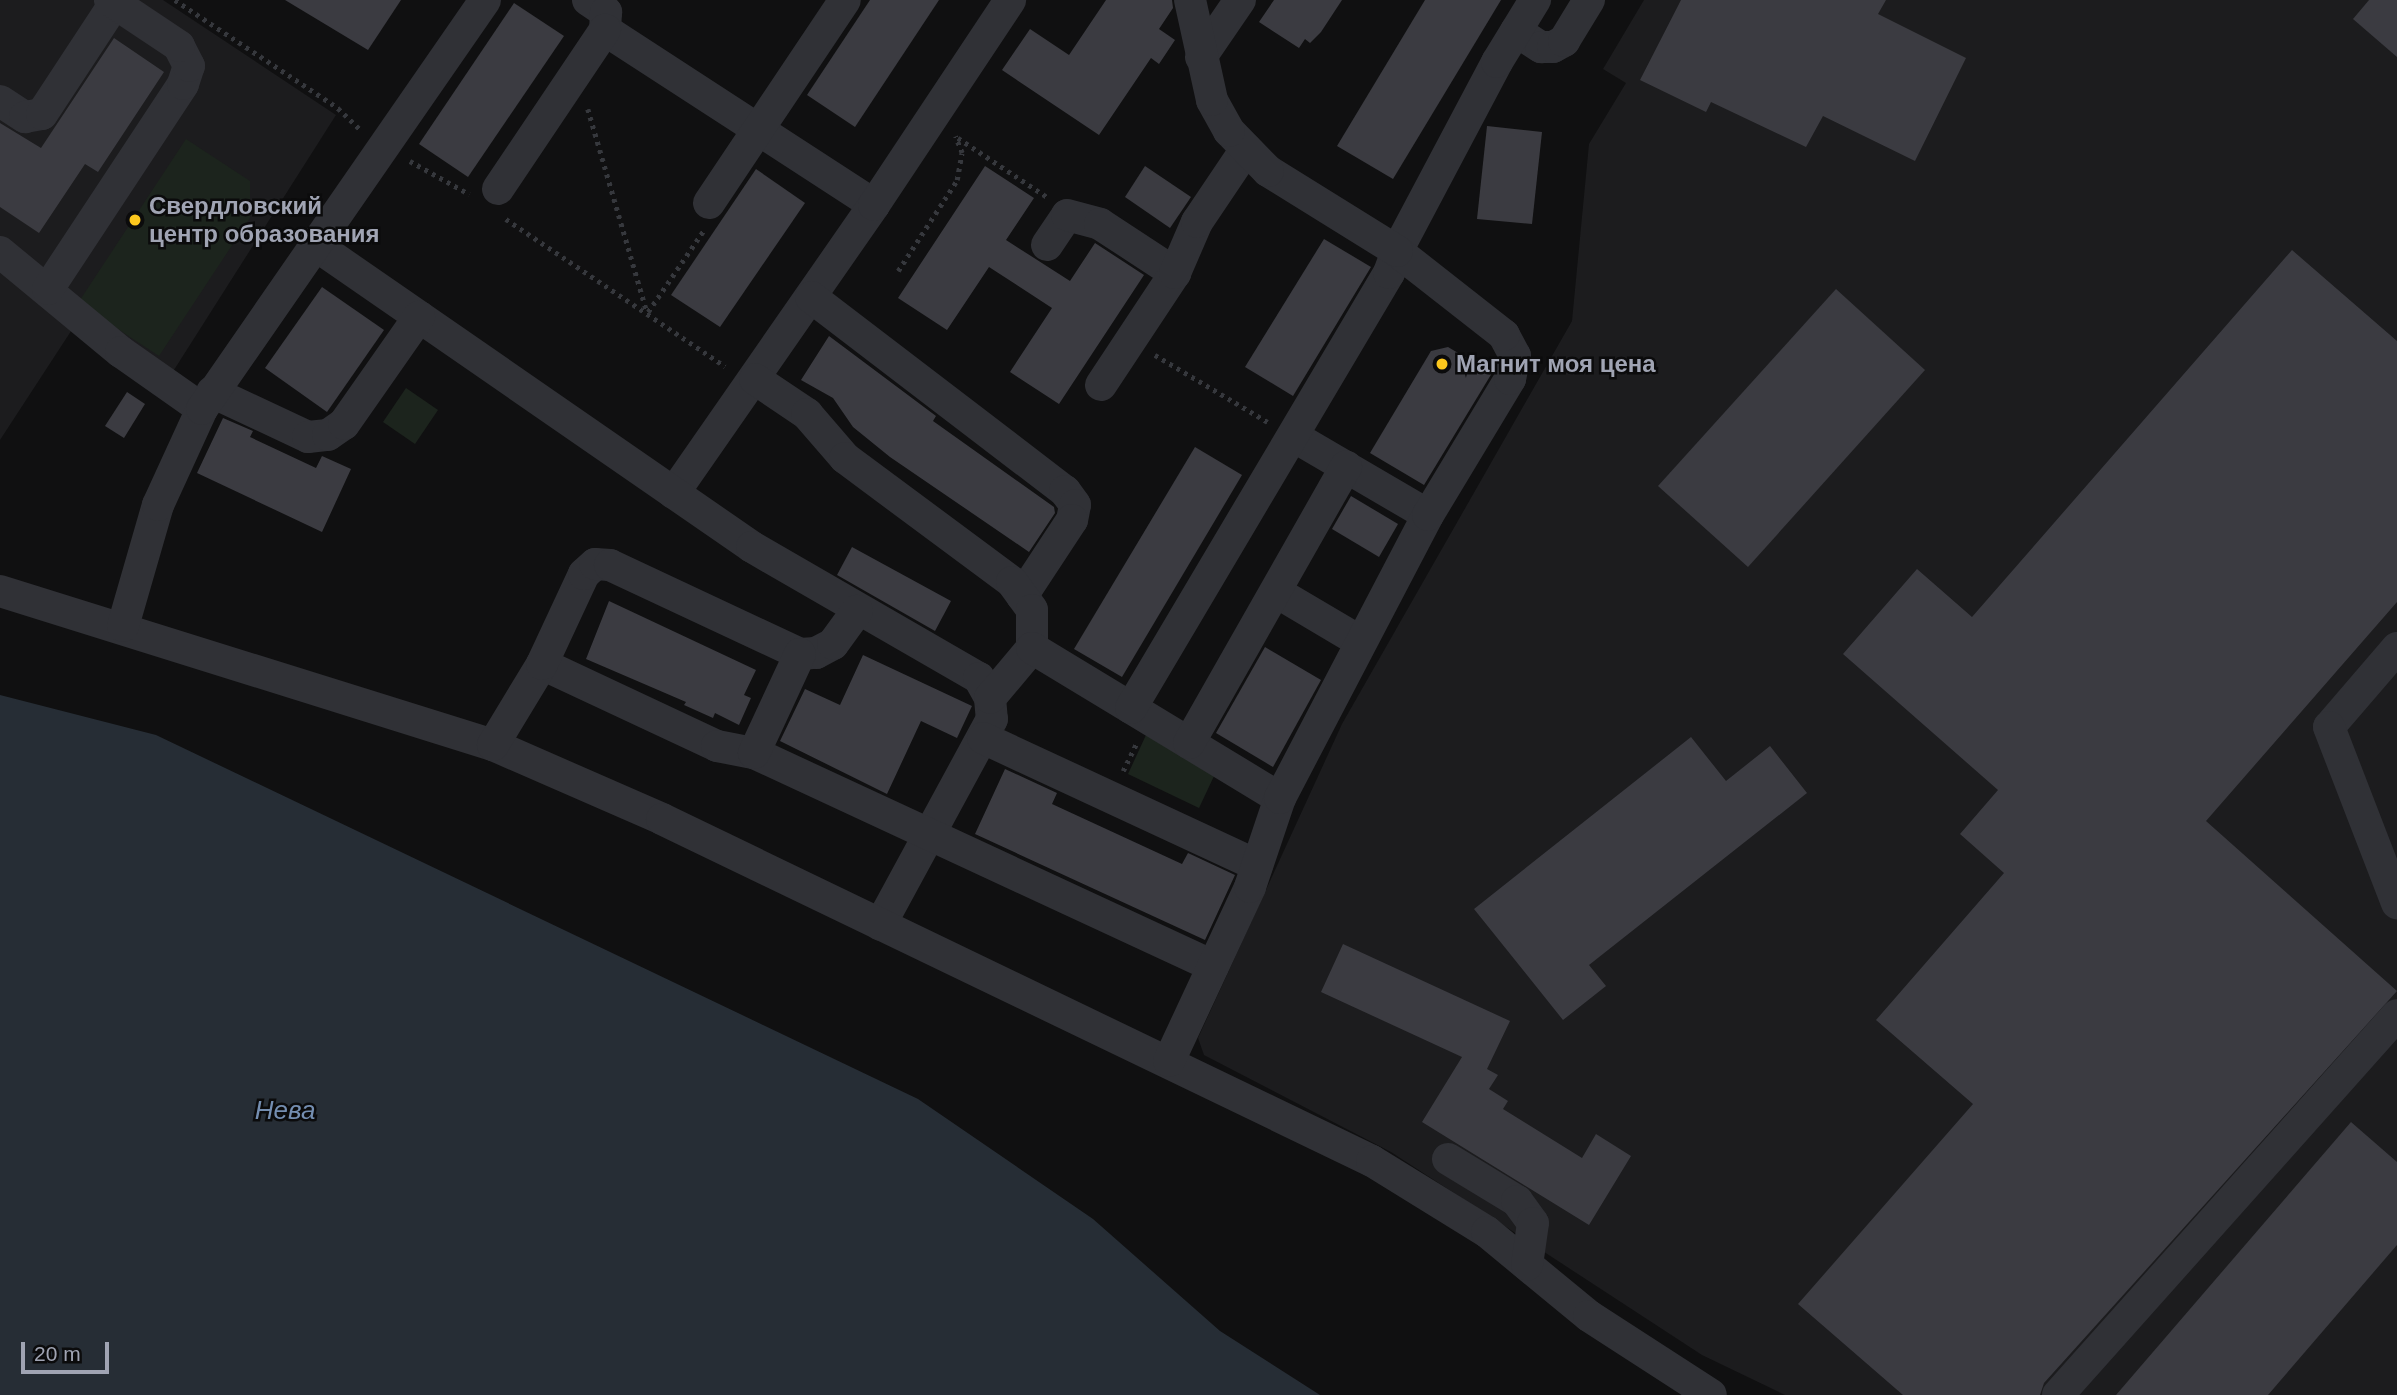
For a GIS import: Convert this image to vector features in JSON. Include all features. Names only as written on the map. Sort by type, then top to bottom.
[{"type":"street","points":[[123,626],[158,505],[207,401],[485,0]]},
{"type":"street","points":[[709,203],[845,0]]},
{"type":"street","points":[[1169,1061],[1257,865],[1280,798],[1428,516],[1510,379],[1515,356],[1504,335],[1397,251],[1268,172],[1229,131],[1212,100],[1190,0]]},
{"type":"street","points":[[1201,57],[1240,0]]},
{"type":"street","points":[[1140,713],[1293,436],[1389,273],[1397,251],[1535,0]]},
{"type":"street","points":[[1516,31],[1541,47],[1553,47],[1564,41],[1589,0]]},
{"type":"street","points":[[674,493],[874,205],[1007,1]]},
{"type":"street","points":[[0,101],[25,117],[42,114],[113,2],[179,46],[189,66],[183,84],[48,289]]},
{"type":"street","points":[[491,200],[578,71],[604,10],[759,130],[874,205]]},
{"type":"street","points":[[1101,385],[1175,273],[1197,222],[1246,149]]},
{"type":"street","points":[[1048,245],[1067,215],[1100,224],[1175,273]]},
{"type":"street","points":[[314,244],[674,493],[857,611],[979,678],[990,698],[992,719],[880,925]]},
{"type":"street","points":[[0,253],[48,289],[121,352],[207,401],[308,437],[328,435],[344,424],[419,317]]},
{"type":"street","points":[[811,297],[1065,491],[1074,505],[1072,520],[1022,596]]},
{"type":"street","points":[[755,379],[807,414],[845,457],[1012,582],[1032,610],[1032,648],[990,698]]},
{"type":"street","points":[[1293,436],[1428,516]]},
{"type":"street","points":[[1189,743],[1278,593],[1294,555],[1346,467]]},
{"type":"street","points":[[493,745],[542,664],[584,574],[595,564],[610,565],[800,654],[816,653],[834,644],[857,611]]},
{"type":"street","points":[[0,591],[123,626],[493,745],[662,819],[1372,1161],[1487,1231],[1588,1316],[1711,1395]]},
{"type":"street","points":[[1278,593],[1362,642]]},
{"type":"street","points":[[1032,648],[1280,798]]},
{"type":"street","points":[[2397,648],[2329,727],[2397,904]]},
{"type":"street","points":[[754,753],[800,654]]},
{"type":"street","points":[[542,664],[718,746],[754,753],[1213,966]]},
{"type":"street","points":[[983,738],[1257,865]]},
{"type":"street","points":[[2058,1395],[2397,1015]]},
{"type":"street","points":[[1448,1159],[1517,1201],[1533,1223],[1527,1265]]},
{"type":"path","points":[[175,0],[338,108],[369,136]]},
{"type":"path","points":[[578,71],[647,313]]},
{"type":"path","points":[[930,120],[1067,215]]},
{"type":"path","points":[[898,271],[957,180],[962,153],[957,138]]},
{"type":"path","points":[[396,156],[433,170],[491,200],[647,313],[740,376],[755,379]]},
{"type":"path","points":[[1130,340],[1293,436]]},
{"type":"path","points":[[1111,797],[1140,713]]},
{"type":"shaded area","name":"Свердловский центр образования","points":[[0,0],[163,0],[336,115],[160,392],[75,325],[0,440]]},
{"type":"shaded area","points":[[1644,0],[2397,0],[2397,1395],[1785,1395],[1702,1355],[1391,1152],[1204,1055],[1198,1038],[1342,724],[1572,321],[1589,144],[1626,83],[1603,69]]},
{"type":"shaded area","points":[[186,139],[250,181],[250,218],[159,356],[78,303]]},
{"type":"shaded area","points":[[406,388],[438,410],[415,444],[383,422]]},
{"type":"shaded area","points":[[1146,735],[1214,776],[1199,808],[1128,774]]},
{"type":"water","name":"Нева","points":[[0,695],[156,735],[918,1099],[1093,1219],[1220,1331],[1320,1395],[0,1395]]},
{"type":"building","points":[[285,0],[401,0],[368,50]]},
{"type":"building","points":[[870,0],[939,0],[855,127],[807,95]]},
{"type":"building","points":[[1106,0],[1172,0],[1173,8],[1159,29],[1175,40],[1159,64],[1151,58],[1099,135],[1002,70],[1030,29],[1069,55]]},
{"type":"building","points":[[1274,0],[1342,0],[1321,32],[1310,43],[1305,39],[1299,48],[1259,22]]},
{"type":"building","points":[[1425,0],[1501,0],[1393,179],[1337,146]]},
{"type":"building","points":[[1681,0],[1886,0],[1878,14],[1966,58],[1915,161],[1823,116],[1806,147],[1711,102],[1706,112],[1640,80]]},
{"type":"building","points":[[2369,0],[2397,0],[2397,57],[2353,19]]},
{"type":"building","points":[[514,3],[564,36],[468,177],[419,144]]},
{"type":"building","points":[[114,38],[164,72],[98,172],[85,164],[39,233],[0,207],[0,123],[41,148]]},
{"type":"building","points":[[1487,126],[1542,132],[1532,224],[1477,219]]},
{"type":"building","points":[[985,166],[1034,198],[1006,240],[1070,281],[1095,243],[1144,275],[1059,404],[1010,372],[1052,308],[989,267],[947,330],[898,298]]},
{"type":"building","points":[[1145,166],[1191,197],[1170,228],[1125,197]]},
{"type":"building","points":[[756,169],[805,203],[720,327],[671,295]]},
{"type":"building","points":[[1324,239],[1371,267],[1293,396],[1245,367]]},
{"type":"building","points":[[2292,250],[2397,341],[2397,602],[2206,821],[2397,991],[2044,1383],[2040,1395],[1903,1395],[1798,1304],[1973,1104],[1876,1020],[2004,873],[1960,834],[1998,790],[1843,654],[1917,569],[1972,617]]},
{"type":"building","points":[[322,287],[384,330],[327,412],[265,368]]},
{"type":"building","points":[[1836,289],[1925,370],[1748,567],[1658,486]]},
{"type":"building","points":[[829,336],[936,416],[933,421],[1054,507],[1055,513],[1029,552],[890,457],[853,427],[833,398],[801,380]]},
{"type":"building","points":[[1448,347],[1492,373],[1424,485],[1370,453],[1431,351]]},
{"type":"building","points":[[127,392],[145,404],[124,438],[105,426]]},
{"type":"building","points":[[223,418],[253,431],[250,437],[316,468],[322,456],[351,469],[322,532],[197,473]]},
{"type":"building","points":[[1195,447],[1242,475],[1122,677],[1074,649]]},
{"type":"building","points":[[1351,496],[1398,524],[1379,557],[1332,529]]},
{"type":"building","points":[[852,547],[951,601],[935,631],[837,575]]},
{"type":"building","points":[[609,601],[756,670],[744,695],[751,698],[739,725],[715,713],[713,718],[684,705],[686,702],[586,659]]},
{"type":"building","points":[[1265,647],[1321,680],[1273,767],[1216,733]]},
{"type":"building","points":[[863,655],[972,706],[957,738],[921,721],[887,794],[780,741],[805,689],[840,705]]},
{"type":"building","points":[[1691,737],[1726,781],[1770,746],[1807,793],[1589,965],[1606,986],[1563,1020],[1474,909]]},
{"type":"building","points":[[1005,769],[1057,793],[1052,804],[1182,864],[1188,853],[1235,875],[1205,940],[975,834]]},
{"type":"building","points":[[1343,944],[1510,1021],[1487,1069],[1498,1075],[1489,1089],[1508,1101],[1503,1109],[1582,1158],[1596,1134],[1631,1156],[1589,1225],[1422,1122],[1462,1057],[1321,992]]},
{"type":"building","points":[[2351,1122],[2397,1162],[2397,1245],[2268,1395],[2116,1395]]},
{"type":"place","name":"Свердловский центр образования","points":[[135,220]]},
{"type":"place","name":"Магнит моя цена","points":[[1442,364]]}]
